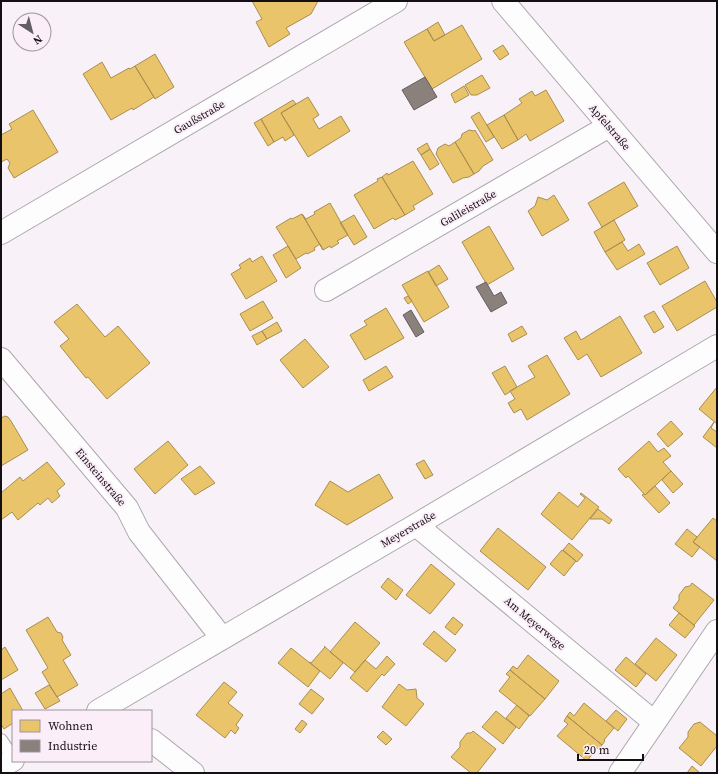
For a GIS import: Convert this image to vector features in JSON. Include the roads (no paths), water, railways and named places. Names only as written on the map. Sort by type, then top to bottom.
[{"type":"street","name":"Gaußstraße","points":[[1,233],[396,1]]},
{"type":"street","name":"Apfelstraße","points":[[503,1],[717,252]]},
{"type":"street","name":"Galileistraße","points":[[326,290],[609,126]]},
{"type":"street","name":"Meyerstraße","points":[[107,709],[222,638],[416,525],[717,346]]},
{"type":"street","name":"Einsteinstraße","points":[[1,359],[127,508],[139,532],[222,638]]},
{"type":"street","name":"Am Meyerwege","points":[[416,525],[654,722]]},
{"type":"street","points":[[620,773],[717,631]]},
{"type":"street","points":[[152,741],[193,773]]},
{"type":"street","points":[[1,767],[12,760]]},
{"type":"lane","points":[[1,740],[12,757]]}]
